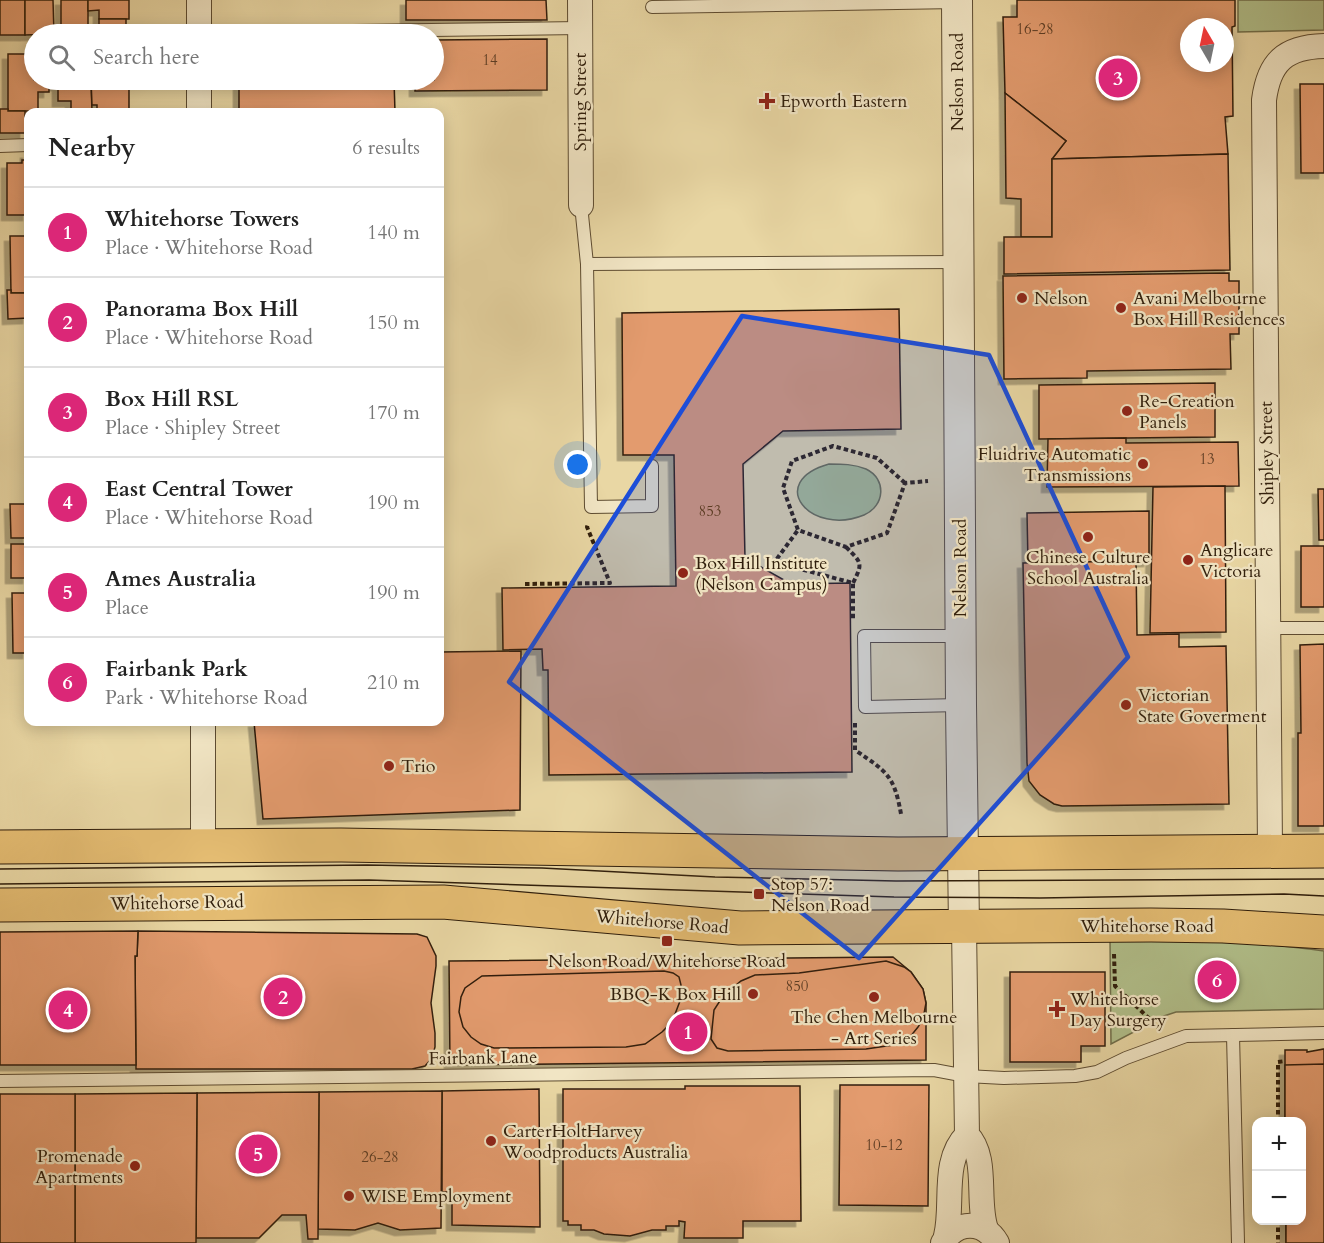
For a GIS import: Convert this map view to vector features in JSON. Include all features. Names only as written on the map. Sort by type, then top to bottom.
[{"type":"main road","points":[[0,847],[341,845],[963,854],[1324,850]]},
{"type":"main road","name":"Whitehorse Road","points":[[0,905],[443,902],[740,928],[1223,926],[1324,932]]},
{"type":"street","points":[[199,0],[199,24]]},
{"type":"street","name":"Spring Street","points":[[580,0],[581,205]]},
{"type":"street","name":"Nelson Road","points":[[957,1],[960,636],[967,1135],[973,1141],[978,1153],[983,1217],[992,1236]]},
{"type":"street","name":"Shipley Street","points":[[1270,850],[1264,100],[1269,78],[1280,60],[1299,49],[1324,46]]},
{"type":"street","points":[[199,90],[199,108]]},
{"type":"street","points":[[203,726],[203,846]]},
{"type":"street","points":[[944,1240],[952,1162],[957,1148],[967,1135]]},
{"type":"street","points":[[944,1240],[961,1227],[978,1226],[992,1236]]},
{"type":"lane","points":[[652,7],[957,1]]},
{"type":"lane","points":[[444,30],[580,28]]},
{"type":"lane","points":[[0,146],[24,146]]},
{"type":"lane","points":[[581,205],[587,264],[591,507],[652,506],[652,466]]},
{"type":"lane","points":[[587,264],[958,262]]},
{"type":"lane","points":[[1269,628],[1324,628]]},
{"type":"lane","points":[[960,636],[864,636],[865,707],[961,705]]},
{"type":"lane","name":"Fairbank Lane","points":[[0,1081],[934,1070],[966,1076],[1004,1078],[1097,1072],[1172,1041],[1193,1036],[1324,1033]]},
{"type":"lane","points":[[1233,1035],[1238,1243]]},
{"type":"path","points":[[798,530],[783,488],[792,461],[833,446],[877,458],[905,483],[928,481]]},
{"type":"path","points":[[846,547],[887,532],[905,483]]},
{"type":"path","points":[[525,584],[610,583],[587,527],[591,507]]},
{"type":"path","points":[[798,530],[846,547],[860,561],[861,568],[853,583]]},
{"type":"path","points":[[768,571],[798,530]]},
{"type":"path","points":[[1114,950],[1114,986],[1172,1041]]},
{"type":"path","points":[[1278,1117],[1278,1062],[1285,1062]]},
{"type":"path","points":[[1278,1225],[1278,1243]]},
{"type":"highlighted area","points":[[742,316],[989,355],[1128,657],[859,958],[509,682]]},
{"type":"green space","points":[[1238,0],[1324,0],[1324,30],[1238,32]]},
{"type":"green space","points":[[829,464],[857,466],[873,473],[878,479],[881,492],[871,511],[844,520],[827,519],[812,513],[802,504],[798,494],[800,483],[810,472]]},
{"type":"green space","points":[[1110,939],[1218,941],[1324,951],[1324,1009],[1176,1012],[1111,1044]]},
{"type":"building","points":[[0,0],[25,0],[24,35],[0,35]]},
{"type":"building","points":[[25,0],[53,0],[54,24],[25,24]]},
{"type":"building","points":[[61,0],[88,0],[88,24],[61,24]]},
{"type":"building","points":[[88,0],[129,0],[129,19],[99,19],[99,10],[88,11]]},
{"type":"building","points":[[406,0],[546,0],[547,20],[406,20]]},
{"type":"building","points":[[1017,0],[1235,0],[1234,26],[1234,18],[1180,18],[1180,72],[1233,72],[1233,116],[1225,117],[1228,154],[1052,159],[1066,141],[1005,93],[1003,17],[1017,17]]},
{"type":"building","points":[[99,19],[126,19],[126,24],[99,24]]},
{"type":"building","points":[[547,39],[547,90],[415,91],[444,90],[444,40]]},
{"type":"building","points":[[8,54],[24,54],[24,90],[49,90],[49,92],[38,92],[38,108],[8,111]]},
{"type":"building","points":[[1300,84],[1324,84],[1324,173],[1301,173]]},
{"type":"building","points":[[58,90],[91,90],[92,108],[71,108],[71,101],[58,101]]},
{"type":"building","points":[[91,90],[129,90],[129,108],[97,108],[97,105],[92,105]]},
{"type":"building","points":[[239,90],[394,90],[395,108],[239,108]]},
{"type":"building","points":[[1005,93],[1066,141],[1052,159],[1052,237],[1021,237],[1021,199],[1006,198]]},
{"type":"building","points":[[0,109],[24,111],[24,133],[0,133]]},
{"type":"building","points":[[1228,154],[1230,270],[1004,274],[1004,237],[1052,237],[1052,159]]},
{"type":"building","points":[[24,160],[24,215],[7,215],[7,163],[22,163]]},
{"type":"building","points":[[10,236],[24,236],[24,293],[11,293]]},
{"type":"building","name":"Avani Melbourne Box Hill Residences","points":[[1229,273],[1229,281],[1239,281],[1239,334],[1230,334],[1231,369],[1087,371],[1087,378],[1004,379],[1003,276]]},
{"type":"building","points":[[7,290],[11,290],[11,293],[24,293],[24,318],[8,319]]},
{"type":"building","points":[[899,309],[901,429],[783,431],[743,464],[745,558],[791,584],[850,583],[852,772],[549,775],[548,670],[543,670],[542,649],[503,650],[502,588],[676,586],[674,455],[623,455],[622,313]]},
{"type":"building","name":"Re-Creation Panels","points":[[1215,383],[1215,437],[1039,439],[1039,385]]},
{"type":"building","name":"Fluidrive Automatic Transmissions","points":[[1126,438],[1126,443],[1238,442],[1239,486],[1047,487],[1048,439]]},
{"type":"building","name":"Anglicare Victoria","points":[[1225,486],[1226,632],[1150,633],[1153,487]]},
{"type":"building","points":[[1318,489],[1324,489],[1324,540],[1319,540]]},
{"type":"building","points":[[10,504],[24,504],[24,538],[11,538]]},
{"type":"building","name":"Chinese Culture School Australia","points":[[1149,511],[1149,561],[1028,563],[1027,513]]},
{"type":"building","points":[[11,544],[24,544],[24,578],[11,578]]},
{"type":"building","points":[[1301,546],[1324,546],[1324,607],[1301,607]]},
{"type":"building","name":"Victorian State Goverment","points":[[1136,561],[1137,635],[1179,634],[1179,647],[1226,646],[1229,804],[1062,806],[1040,795],[1029,781],[1023,563]]},
{"type":"building","points":[[12,593],[24,593],[24,653],[13,653]]},
{"type":"building","points":[[1324,644],[1324,826],[1298,826],[1298,733],[1301,733],[1300,645]]},
{"type":"building","name":"Trio","points":[[521,651],[520,810],[263,819],[254,726],[444,726],[444,652]]},
{"type":"building","points":[[138,931],[417,934],[427,937],[436,956],[431,1003],[435,1033],[432,1058],[425,1066],[412,1069],[136,1069],[135,956],[137,956]]},
{"type":"building","points":[[138,931],[137,956],[135,956],[136,1065],[0,1065],[0,932]]},
{"type":"building","points":[[893,957],[911,972],[923,989],[926,1003],[926,1060],[450,1065],[449,961]]},
{"type":"building","points":[[886,961],[911,972],[923,989],[926,1003],[923,1019],[918,1027],[900,1044],[866,1049],[728,1051],[717,1048],[711,1039],[714,1010],[723,996],[741,981],[755,975],[799,973]]},
{"type":"building","points":[[664,971],[679,977],[680,1001],[672,1022],[645,1044],[626,1047],[494,1048],[481,1044],[471,1037],[463,1027],[459,1012],[465,988],[482,976]]},
{"type":"building","name":"Whitehorse Day Surgery","points":[[1010,972],[1105,972],[1105,1046],[1081,1046],[1081,1062],[1010,1062]]},
{"type":"building","points":[[1324,1049],[1324,1243],[1286,1243],[1286,1225],[1306,1225],[1306,1117],[1285,1117],[1285,1050],[1307,1050],[1307,1052]]},
{"type":"building","points":[[1324,1064],[1324,1243],[1286,1243],[1286,1225],[1306,1225],[1306,1117],[1285,1117],[1285,1065]]},
{"type":"building","points":[[840,1085],[929,1085],[928,1206],[839,1205]]},
{"type":"building","points":[[685,1086],[800,1086],[801,1221],[743,1221],[743,1238],[684,1238],[685,1222],[679,1221],[679,1226],[666,1226],[666,1230],[652,1230],[630,1236],[581,1230],[581,1225],[568,1225],[568,1221],[563,1221],[563,1089],[685,1089]]},
{"type":"building","name":"CarterHoltHarvey Woodproducts Australia","points":[[539,1089],[540,1227],[452,1225],[452,1192],[442,1192],[442,1091]]},
{"type":"building","points":[[442,1091],[441,1228],[400,1230],[378,1223],[355,1230],[318,1229],[319,1092]]},
{"type":"building","points":[[319,1092],[318,1239],[308,1239],[306,1215],[282,1215],[259,1238],[196,1238],[197,1093]]},
{"type":"building","name":"Promenade Apartments","points":[[197,1093],[196,1243],[75,1243],[75,1094]]},
{"type":"building","points":[[0,1094],[75,1094],[75,1243],[0,1243]]},
{"type":"tram line","points":[[0,869],[367,865],[542,868],[715,877],[896,881],[1324,879]]},
{"type":"tram line","points":[[0,884],[369,880],[894,897],[1040,898],[1284,894],[1324,896]]},
{"type":"place","name":"Box Hill RSL","points":[[1118,78]]},
{"type":"place","name":"Epworth Eastern","points":[[767,101]]},
{"type":"place","name":"Nelson","points":[[1022,298]]},
{"type":"place","name":"Avani Melbourne Box Hill Residences","points":[[1121,308]]},
{"type":"place","name":"Re-Creation Panels","points":[[1127,411]]},
{"type":"place","name":"Fluidrive Automatic Transmissions","points":[[1143,464]]},
{"type":"place","name":"Chinese Culture School Australia","points":[[1088,537]]},
{"type":"place","name":"Anglicare Victoria","points":[[1188,560]]},
{"type":"place","name":"Box Hill Institute (Nelson Campus)","points":[[683,573]]},
{"type":"place","name":"Victorian State Goverment","points":[[1126,705]]},
{"type":"place","name":"Trio","points":[[389,766]]},
{"type":"place","name":"Stop 57: Nelson Road","points":[[759,894]]},
{"type":"place","name":"Nelson Road/Whitehorse Road","points":[[667,941]]},
{"type":"place","name":"Fairbank Park","points":[[1217,980]]},
{"type":"place","name":"BBQ-K Box Hill","points":[[753,994]]},
{"type":"place","name":"Panorama Box Hill","points":[[283,997]]},
{"type":"place","name":"The Chen Melbourne - Art Series","points":[[874,997]]},
{"type":"place","name":"Whitehorse Day Surgery","points":[[1057,1009]]},
{"type":"place","name":"East Central Tower","points":[[68,1010]]},
{"type":"place","name":"Whitehorse Towers","points":[[688,1032]]},
{"type":"place","name":"CarterHoltHarvey Woodproducts Australia","points":[[491,1141]]},
{"type":"place","name":"Ames Australia","points":[[258,1154]]},
{"type":"place","name":"Promenade Apartments","points":[[135,1166]]},
{"type":"place","name":"WISE Employment","points":[[349,1196]]}]
